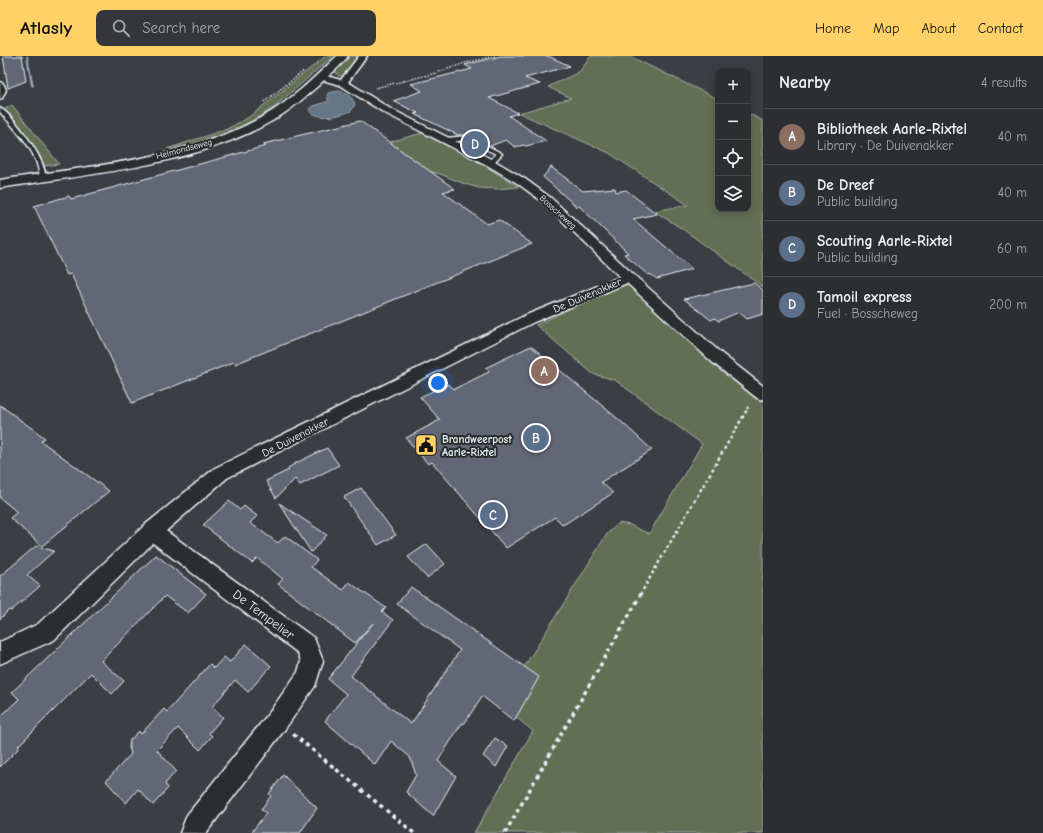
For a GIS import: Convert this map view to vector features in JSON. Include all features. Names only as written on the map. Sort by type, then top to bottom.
[{"type":"street","name":"Helmondseweg","points":[[0,184],[152,158],[186,150],[230,136],[258,124],[280,111],[322,76],[343,56]]},
{"type":"street","points":[[343,83],[363,56]]},
{"type":"street","name":"Bosscheweg","points":[[322,76],[343,83],[358,94],[386,110],[491,163],[521,181],[548,200],[628,278],[717,358],[760,393]]},
{"type":"street","name":"De Duivenakker","points":[[0,653],[46,632],[152,531],[221,474],[529,320],[628,278]]},
{"type":"street","name":"De Tempelier","points":[[152,531],[306,646],[312,661],[307,678],[277,720],[196,824],[193,833]]},
{"type":"lane","points":[[0,83],[4,87],[4,92],[0,98]]},
{"type":"lane","points":[[0,110],[27,141],[40,161],[43,170],[42,177]]},
{"type":"path","points":[[358,94],[436,73],[465,62],[495,56]]},
{"type":"path","points":[[505,833],[737,424],[760,393]]},
{"type":"path","points":[[277,720],[414,833]]},
{"type":"green space","points":[[326,56],[333,56],[272,109],[248,123],[222,135],[181,147],[167,149],[227,129],[249,117]]},
{"type":"green space","points":[[349,56],[359,56],[345,76],[339,76],[334,71]]},
{"type":"green space","points":[[591,56],[629,56],[715,98],[715,212],[751,212],[751,115],[763,121],[763,287],[684,230],[654,211],[688,205],[609,153],[519,113],[571,98],[548,87],[579,72]]},
{"type":"green space","points":[[12,105],[59,164],[43,166],[41,164],[0,112]]},
{"type":"green space","points":[[422,133],[481,163],[518,187],[497,189],[479,188],[465,184],[425,170],[386,143]]},
{"type":"green space","points":[[625,282],[703,354],[763,403],[763,833],[474,833],[533,731],[508,711],[503,701],[607,534],[619,523],[630,525],[649,534],[702,444],[615,380],[593,374],[536,325]]},
{"type":"water","points":[[338,91],[346,93],[352,99],[355,104],[351,111],[335,116],[325,117],[310,112],[309,109],[311,107],[329,101],[327,96],[328,93]]},
{"type":"building","points":[[3,56],[22,56],[26,81],[8,88]]},
{"type":"building","points":[[501,56],[548,56],[570,66],[525,78],[540,84],[489,98],[518,113],[509,116],[546,141],[515,147],[506,140],[490,146],[469,135],[458,135],[414,114],[418,113],[393,101],[422,91],[411,84],[472,69],[465,65]]},
{"type":"building","points":[[360,121],[455,189],[443,192],[487,224],[499,220],[532,244],[235,364],[234,362],[132,403],[71,274],[67,275],[34,206],[69,196],[71,199],[266,146],[263,144]]},
{"type":"building","points":[[551,167],[583,191],[615,188],[616,192],[626,190],[657,214],[633,219],[692,269],[657,279],[650,274],[648,275],[624,254],[628,253],[579,206],[577,207],[543,177]]},
{"type":"building","points":[[754,283],[763,290],[763,314],[747,319],[739,312],[718,321],[715,318],[711,320],[684,299]]},
{"type":"building","points":[[531,346],[624,424],[652,450],[601,482],[613,493],[563,525],[555,517],[506,548],[432,462],[428,464],[406,438],[440,420],[420,397],[448,384],[454,389],[489,372],[485,368]]},
{"type":"building","points":[[0,405],[45,438],[41,441],[109,491],[42,546],[10,518],[17,512],[0,498]]},
{"type":"building","points":[[327,448],[339,465],[300,485],[295,479],[276,498],[266,481],[289,470],[288,468],[296,463]]},
{"type":"building","points":[[361,488],[396,535],[378,545],[344,497]]},
{"type":"building","points":[[229,501],[240,510],[244,506],[257,516],[250,523],[278,543],[285,536],[317,560],[311,567],[343,590],[349,582],[386,608],[382,612],[393,620],[351,676],[411,724],[460,650],[397,604],[411,587],[539,677],[514,721],[482,696],[464,724],[462,723],[438,761],[456,776],[433,816],[406,792],[416,775],[410,757],[391,741],[375,765],[325,721],[346,694],[328,679],[373,623],[355,643],[278,584],[283,579],[257,558],[252,563],[203,525]]},
{"type":"building","points":[[279,503],[327,535],[311,552]]},
{"type":"building","points":[[427,544],[445,564],[427,578],[408,557]]},
{"type":"building","points":[[36,546],[54,551],[27,575],[40,586],[11,611],[9,610],[0,619],[0,576]]},
{"type":"building","points":[[156,555],[206,594],[188,613],[165,596],[101,661],[124,681],[112,694],[91,673],[18,746],[20,747],[0,767],[0,717],[19,699],[12,692]]},
{"type":"building","points":[[246,644],[271,666],[248,692],[235,680],[212,707],[223,717],[209,733],[212,736],[200,750],[178,728],[157,750],[176,771],[165,784],[168,788],[153,805],[138,789],[126,803],[106,781],[131,754],[129,747],[130,740],[139,731],[141,734],[164,709],[167,712],[210,664],[214,668],[224,657],[230,662]]},
{"type":"building","points":[[495,738],[508,746],[496,767],[483,756]]},
{"type":"building","points":[[283,775],[317,808],[300,833],[251,833],[266,813],[261,809],[271,796],[269,794]]},
{"type":"waterway","points":[[27,56],[33,86]]},
{"type":"place","name":"Tamoil express","points":[[475,144]]},
{"type":"place","name":"Bibliotheek Aarle-Rixtel","points":[[544,371]]},
{"type":"place","name":"De Dreef","points":[[536,438]]},
{"type":"place","name":"Brandweerpost Aarle-Rixtel","points":[[426,445]]},
{"type":"place","name":"Scouting Aarle-Rixtel","points":[[493,515]]}]
